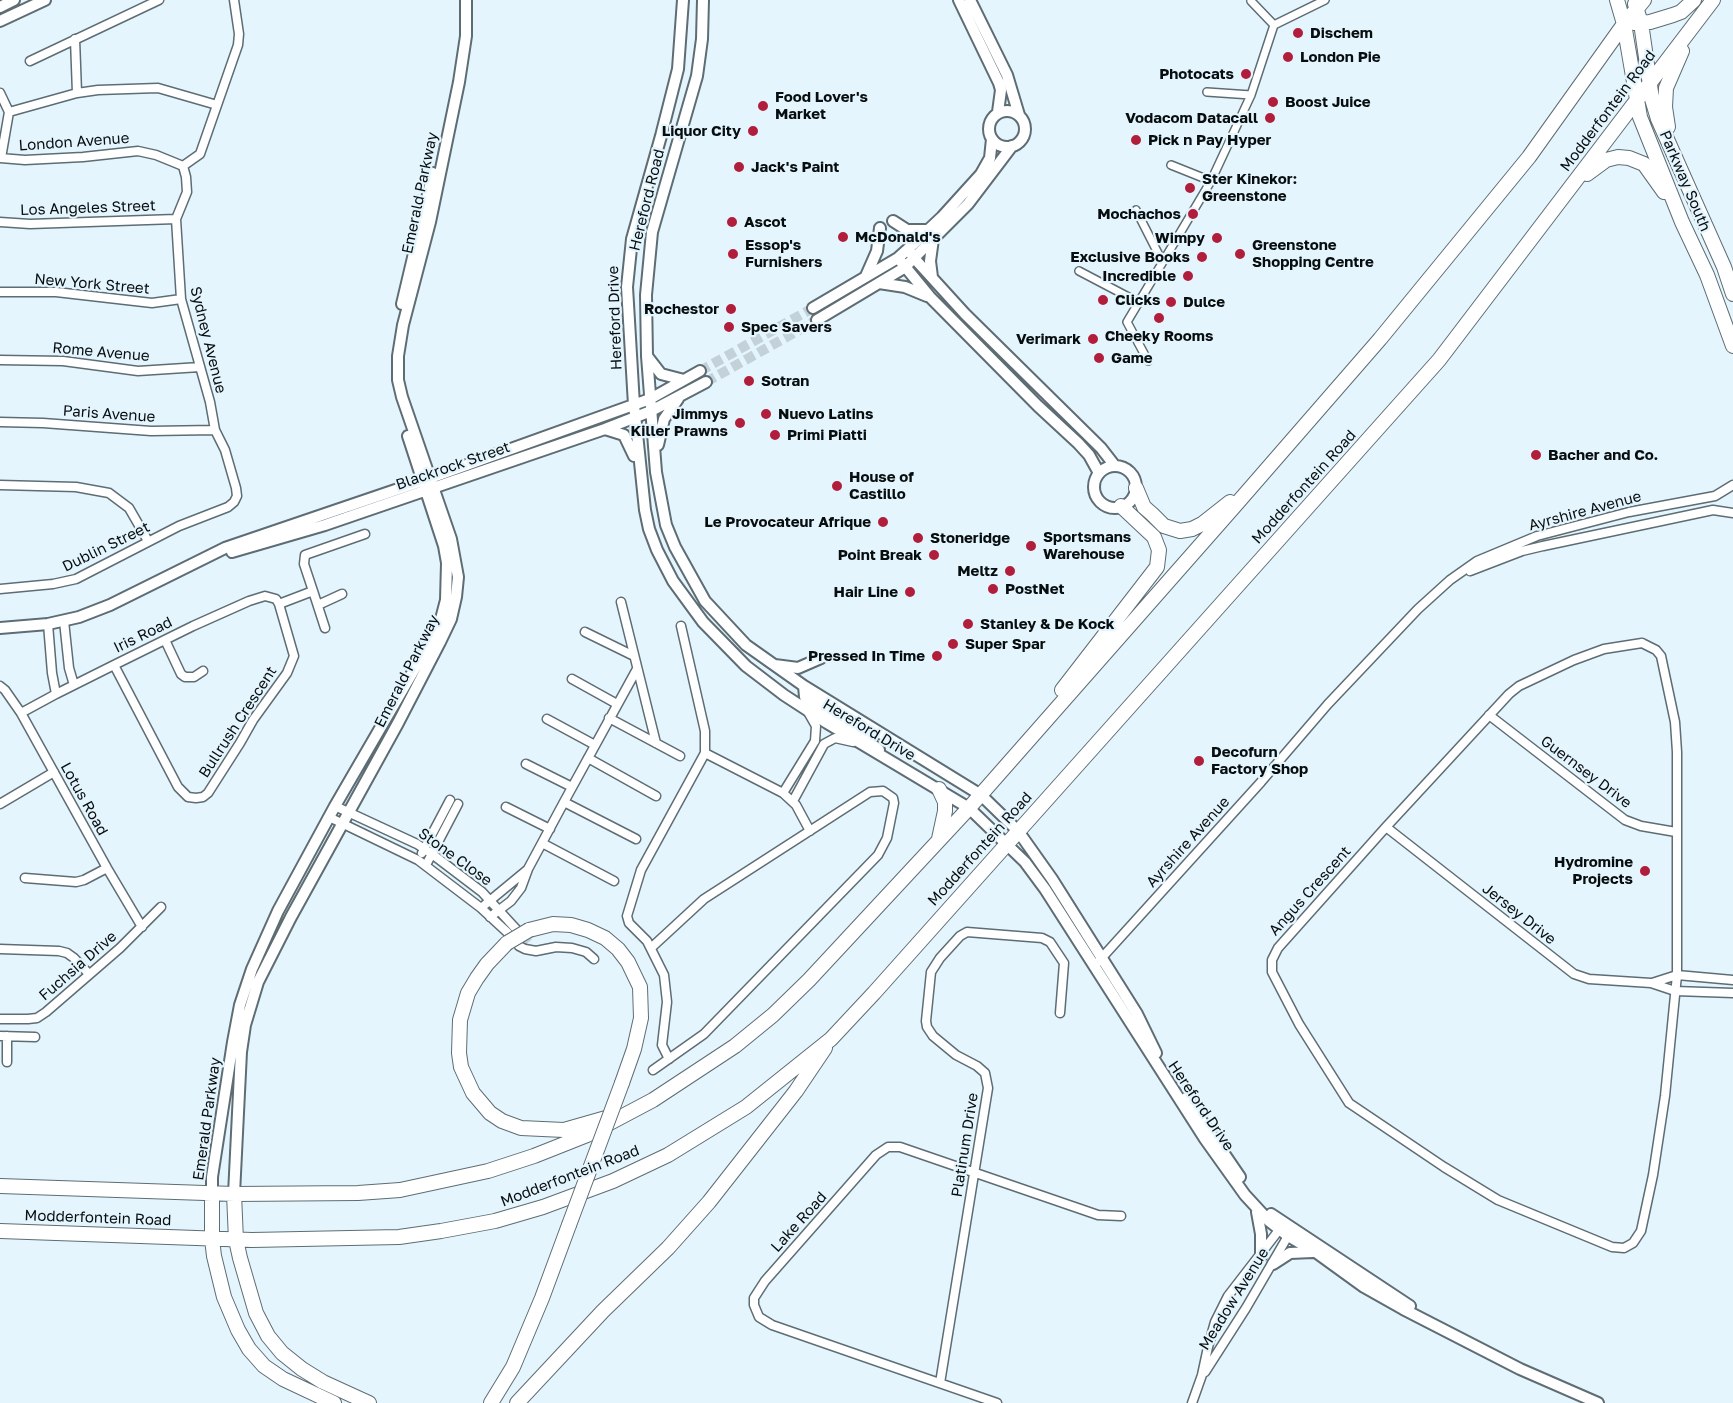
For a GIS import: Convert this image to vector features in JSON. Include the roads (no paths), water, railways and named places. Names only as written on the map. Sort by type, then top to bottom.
[{"type":"main road","name":"Parkway South","points":[[1617,0],[1624,24],[1643,125],[1682,222],[1707,275],[1733,346]]},
{"type":"main road","points":[[1624,24],[1641,23],[1673,15],[1681,12],[1694,0]]},
{"type":"main road","name":"Modderfontein Road","points":[[0,1231],[236,1240],[399,1237],[495,1221],[543,1207],[613,1180],[668,1155],[746,1107],[831,1039],[1439,360],[1713,0]]},
{"type":"main road","name":"Modderfontein Road","points":[[0,1186],[234,1194],[358,1193],[400,1190],[488,1171],[587,1135],[654,1100],[735,1046],[809,980],[981,795],[1380,339],[1528,157],[1638,3]]},
{"type":"main road","points":[[1638,3],[1652,99],[1658,119],[1724,267],[1733,294]]},
{"type":"main road","points":[[1670,143],[1665,107],[1666,88],[1694,25]]},
{"type":"main road","points":[[1538,231],[1591,170],[1606,160],[1623,157],[1640,161],[1647,167],[1682,222]]},
{"type":"main road","points":[[1136,488],[1144,507],[1164,526],[1180,531],[1192,529],[1214,515],[1268,468]]},
{"type":"main road","points":[[1040,728],[1056,698],[1157,567],[1159,550],[1154,537],[1121,506]]},
{"type":"main road","points":[[939,789],[945,802],[945,811],[939,841]]},
{"type":"main road","points":[[491,1403],[513,1367],[542,1298],[569,1226],[622,1083],[634,1049],[642,1002],[640,987],[628,962],[618,949],[605,938],[571,925],[553,924],[518,937],[487,964],[468,993],[460,1020],[461,1067],[465,1080],[480,1104],[502,1121],[521,1128],[564,1130],[595,1122],[654,1100]]},
{"type":"main road","points":[[517,1403],[603,1311],[668,1248],[702,1209],[796,1091],[831,1039]]},
{"type":"main road","points":[[212,1193],[212,1239],[224,1297],[249,1349],[264,1366],[283,1379],[334,1403]]},
{"type":"main road","points":[[234,1194],[236,1240],[256,1313],[268,1336],[282,1353],[303,1369],[323,1382],[369,1403]]},
{"type":"street","points":[[0,7],[14,0]]},
{"type":"street","points":[[0,21],[45,0]]},
{"type":"street","points":[[30,61],[159,0]]},
{"type":"street","points":[[183,166],[200,154],[239,39],[234,0]]},
{"type":"street","name":"Emerald Parkway","points":[[234,1194],[241,1052],[251,1003],[270,958],[398,723],[451,619],[456,597],[458,578],[456,558],[399,407],[394,381],[393,348],[454,82],[460,37],[459,0]]},
{"type":"street","name":"Emerald Parkway","points":[[212,1193],[233,1042],[245,988],[270,928],[329,817],[416,668],[441,619],[448,591],[444,546],[399,388],[398,356],[403,325],[430,222],[459,82],[466,36],[466,0]]},
{"type":"street","name":"Hereford Drive","points":[[683,0],[678,69],[628,256],[627,287],[642,491],[649,529],[657,550],[674,581],[703,622],[746,666],[862,745],[969,808],[1025,862],[1137,1014],[1159,1059],[1247,1188],[1258,1203],[1286,1230],[1364,1287],[1520,1369],[1596,1402],[1609,1403]]},
{"type":"street","name":"Hereford Road","points":[[651,411],[646,295],[649,248],[697,75],[702,39],[703,0]]},
{"type":"street","points":[[959,0],[999,83],[998,112],[989,123],[988,129],[992,139],[998,145],[1012,146]]},
{"type":"street","points":[[817,320],[879,283],[980,190],[1012,146],[1020,141],[1025,131],[1006,75],[970,0]]},
{"type":"street","points":[[1148,361],[1127,322],[1211,181],[1251,95],[1274,25],[1325,0]]},
{"type":"street","points":[[1251,1],[1274,25]]},
{"type":"street","points":[[75,39],[77,93]]},
{"type":"street","points":[[0,158],[3,122],[9,112],[77,93],[151,88],[173,91],[217,105]]},
{"type":"street","points":[[1207,92],[1251,95]]},
{"type":"street","points":[[0,93],[9,112]]},
{"type":"street","points":[[998,112],[1009,110],[1019,115]]},
{"type":"street","points":[[932,278],[931,234],[981,174],[990,158],[992,139]]},
{"type":"street","name":"London Avenue","points":[[0,158],[25,160],[83,158],[138,151],[156,155],[183,166]]},
{"type":"street","points":[[1171,165],[1211,181]]},
{"type":"street","name":"Sydney Avenue","points":[[183,166],[187,192],[176,219],[181,299],[210,402],[215,430],[225,450],[237,496],[234,502],[219,510]]},
{"type":"street","points":[[1136,210],[1162,261]]},
{"type":"street","name":"Los Angeles Street","points":[[0,222],[30,224],[176,219]]},
{"type":"street","points":[[893,221],[907,230],[931,234]]},
{"type":"street","points":[[866,277],[877,251],[880,228]]},
{"type":"street","points":[[911,253],[965,314],[1101,448],[1115,466]]},
{"type":"street","points":[[813,308],[866,277],[901,263]]},
{"type":"street","points":[[901,263],[930,297],[1078,443],[1100,473]]},
{"type":"street","points":[[1079,271],[1138,302]]},
{"type":"street","points":[[879,283],[905,287],[930,297]]},
{"type":"street","name":"New York Street","points":[[0,292],[56,292],[152,303],[181,299]]},
{"type":"street","points":[[647,356],[662,374],[684,380]]},
{"type":"street","name":"Rome Avenue","points":[[0,360],[63,361],[138,371],[200,367]]},
{"type":"street","name":"Blackrock Street","points":[[428,485],[650,399],[700,371]]},
{"type":"street","name":"Blackrock Street","points":[[0,628],[48,624],[80,617],[251,538],[605,429],[651,411],[706,382]]},
{"type":"street","points":[[656,472],[658,442],[662,425],[680,397]]},
{"type":"street","name":"Hereford Drive","points":[[651,411],[656,472],[666,525],[689,575],[705,601],[746,645],[769,663],[981,795],[1018,831],[1052,879],[1097,962],[1179,1100],[1227,1172],[1256,1210],[1445,1330]]},
{"type":"street","name":"Paris Avenue","points":[[0,422],[151,431],[215,430]]},
{"type":"street","points":[[605,429],[619,432],[628,439],[635,458],[642,491]]},
{"type":"street","points":[[1115,466],[1127,470],[1132,475],[1136,488],[1130,501],[1121,506],[1104,505],[1096,495],[1094,482],[1100,473],[1106,468],[1115,466]]},
{"type":"street","points":[[0,485],[76,487],[109,493],[129,508],[148,541]]},
{"type":"street","name":"Ayrshire Avenue","points":[[1097,962],[1262,782],[1328,704],[1418,609],[1450,580],[1477,561],[1537,536],[1629,512],[1715,496],[1733,485]]},
{"type":"street","name":"Dublin Street","points":[[0,589],[66,582],[148,541],[219,510]]},
{"type":"street","name":"Ayrshire Avenue","points":[[1450,580],[1481,566],[1543,546],[1713,510],[1733,513]]},
{"type":"street","points":[[325,628],[304,564],[305,555],[365,534]]},
{"type":"street","points":[[279,604],[313,591]]},
{"type":"street","points":[[318,605],[342,594]]},
{"type":"street","name":"Iris Road","points":[[21,713],[114,665],[249,601],[265,596],[271,597],[279,604]]},
{"type":"street","points":[[621,602],[656,743]]},
{"type":"street","name":"Bullrush Crescent","points":[[114,665],[178,787],[188,797],[203,797],[208,793],[253,720],[292,664],[293,648],[279,604]]},
{"type":"street","points":[[64,621],[69,668],[74,685]]},
{"type":"street","points":[[48,624],[56,694]]},
{"type":"street","points":[[669,1059],[662,1045],[667,993],[664,975],[652,947],[627,920],[640,870],[705,753],[705,731],[681,626]]},
{"type":"street","points":[[585,632],[634,656]]},
{"type":"street","points":[[165,640],[181,674],[185,677],[194,677],[203,671]]},
{"type":"street","name":"Angus Crescent","points":[[1642,643],[1656,650],[1664,664],[1675,722],[1677,975],[1658,1147],[1641,1231],[1633,1243],[1623,1248],[1612,1247],[1498,1200],[1444,1167],[1350,1103],[1299,1024],[1272,972],[1272,960],[1278,948],[1489,715],[1519,686],[1574,660],[1604,649],[1642,643]]},
{"type":"street","points":[[769,663],[798,668],[821,658]]},
{"type":"street","points":[[490,917],[516,895],[637,669]]},
{"type":"street","points":[[572,679],[617,704]]},
{"type":"street","name":"Lotus Road","points":[[0,686],[21,713],[142,927]]},
{"type":"street","points":[[804,686],[805,697],[874,744],[887,759]]},
{"type":"street","points":[[783,794],[816,737],[814,720],[806,709]]},
{"type":"street","name":"Guernsey Drive","points":[[1489,715],[1626,819],[1641,826],[1676,832]]},
{"type":"street","points":[[609,718],[680,756]]},
{"type":"street","points":[[547,719],[595,745]]},
{"type":"street","points":[[793,801],[824,744],[835,738],[862,745]]},
{"type":"street","points":[[705,753],[793,801],[810,831]]},
{"type":"street","points":[[588,758],[656,796]]},
{"type":"street","points":[[526,764],[572,787]]},
{"type":"street","points":[[0,804],[54,772]]},
{"type":"street","points":[[652,947],[694,906],[870,792],[883,791],[893,798],[887,838],[878,855],[710,1029],[653,1070]]},
{"type":"street","points":[[418,860],[428,851],[454,802]]},
{"type":"street","points":[[564,802],[636,839]]},
{"type":"street","name":"Stone Close","points":[[335,806],[428,851],[490,900],[500,910],[518,937]]},
{"type":"street","points":[[506,807],[550,829]]},
{"type":"street","name":"Stone Close","points":[[329,817],[418,860],[518,937]]},
{"type":"street","name":"Jersey Drive","points":[[1386,827],[1574,974],[1589,979],[1651,983],[1675,991],[1733,993]]},
{"type":"street","points":[[542,843],[614,881]]},
{"type":"street","points":[[426,866],[428,851]]},
{"type":"street","points":[[26,878],[76,882],[107,868]]},
{"type":"street","points":[[481,908],[528,869]]},
{"type":"street","name":"Fuchsia Drive","points":[[0,1019],[37,1018],[46,1012],[142,927],[161,907]]},
{"type":"street","name":"Platinum Drive","points":[[940,1383],[987,1101],[987,1082],[985,1073],[933,1036],[927,1027],[933,967],[960,936],[967,932],[1042,938],[1056,950],[1064,963],[1060,1013]]},
{"type":"street","points":[[518,937],[525,950],[572,948],[586,952],[594,959]]},
{"type":"street","points":[[0,949],[59,951],[74,958],[89,974]]},
{"type":"street","name":"Jersey Drive","points":[[1651,983],[1677,975],[1733,980]]},
{"type":"street","points":[[7,1062],[4,1036],[35,1037]]},
{"type":"street","name":"Lake Road","points":[[997,1403],[764,1321],[756,1312],[754,1298],[765,1281],[883,1150],[894,1146],[1098,1215],[1121,1216]]},
{"type":"street","points":[[1256,1210],[1261,1234],[1261,1256]]},
{"type":"street","name":"Meadow Avenue","points":[[1192,1403],[1202,1375],[1208,1347],[1228,1296],[1269,1244],[1286,1230]]},
{"type":"street","name":"Meadow Avenue","points":[[1202,1375],[1273,1264],[1286,1230]]},
{"type":"street","points":[[1273,1264],[1290,1253],[1317,1253]]},
{"type":"tunnel","points":[[700,371],[813,308]]},
{"type":"tunnel","points":[[706,382],[817,320]]},
{"type":"tunnel","points":[[519,931],[529,942]]},
{"type":"place","name":"Dischem","points":[[1298,33]]},
{"type":"place","name":"London Pie","points":[[1288,57]]},
{"type":"place","name":"Photocats","points":[[1246,74]]},
{"type":"place","name":"Boost Juice","points":[[1273,102]]},
{"type":"place","name":"Food Lover's Market","points":[[763,106]]},
{"type":"place","name":"Vodacom Datacall","points":[[1270,118]]},
{"type":"place","name":"Liquor City","points":[[753,131]]},
{"type":"place","name":"Pick n Pay Hyper","points":[[1136,140]]},
{"type":"place","name":"Jack's Paint","points":[[739,167]]},
{"type":"place","name":"Ster Kinekor: Greenstone","points":[[1190,188]]},
{"type":"place","name":"Mochachos","points":[[1193,214]]},
{"type":"place","name":"Ascot","points":[[732,222]]},
{"type":"place","name":"McDonald's","points":[[843,237]]},
{"type":"place","name":"Wimpy","points":[[1217,238]]},
{"type":"place","name":"Essop's Furnishers","points":[[733,254]]},
{"type":"place","name":"Greenstone Shopping Centre","points":[[1240,254]]},
{"type":"place","name":"Exclusive Books","points":[[1202,257]]},
{"type":"place","name":"Incredible","points":[[1188,276]]},
{"type":"place","name":"Clicks","points":[[1103,300]]},
{"type":"place","name":"Dulce","points":[[1171,302]]},
{"type":"place","name":"Rochestor","points":[[731,309]]},
{"type":"place","name":"Cheeky Rooms","points":[[1159,318]]},
{"type":"place","name":"Spec Savers","points":[[729,327]]},
{"type":"place","name":"Verimark","points":[[1093,339]]},
{"type":"place","name":"Game","points":[[1099,358]]},
{"type":"place","name":"Sotran","points":[[749,381]]},
{"type":"place","name":"Nuevo Latins","points":[[766,414]]},
{"type":"place","name":"Jimmys Killer Prawns","points":[[740,423]]},
{"type":"place","name":"Primi Piatti","points":[[775,435]]},
{"type":"place","name":"Bacher and Co.","points":[[1536,455]]},
{"type":"place","name":"House of Castillo","points":[[837,486]]},
{"type":"place","name":"Le Provocateur Afrique","points":[[883,522]]},
{"type":"place","name":"Stoneridge","points":[[918,538]]},
{"type":"place","name":"Sportsmans Warehouse","points":[[1031,546]]},
{"type":"place","name":"Point Break","points":[[934,555]]},
{"type":"place","name":"Meltz","points":[[1010,571]]},
{"type":"place","name":"PostNet","points":[[993,589]]},
{"type":"place","name":"Hair Line","points":[[910,592]]},
{"type":"place","name":"Stanley & De Kock","points":[[968,624]]},
{"type":"place","name":"Super Spar","points":[[953,644]]},
{"type":"place","name":"Pressed In Time","points":[[937,656]]},
{"type":"place","name":"Decofurn Factory Shop","points":[[1199,761]]},
{"type":"place","name":"Hydromine Projects","points":[[1645,871]]}]
